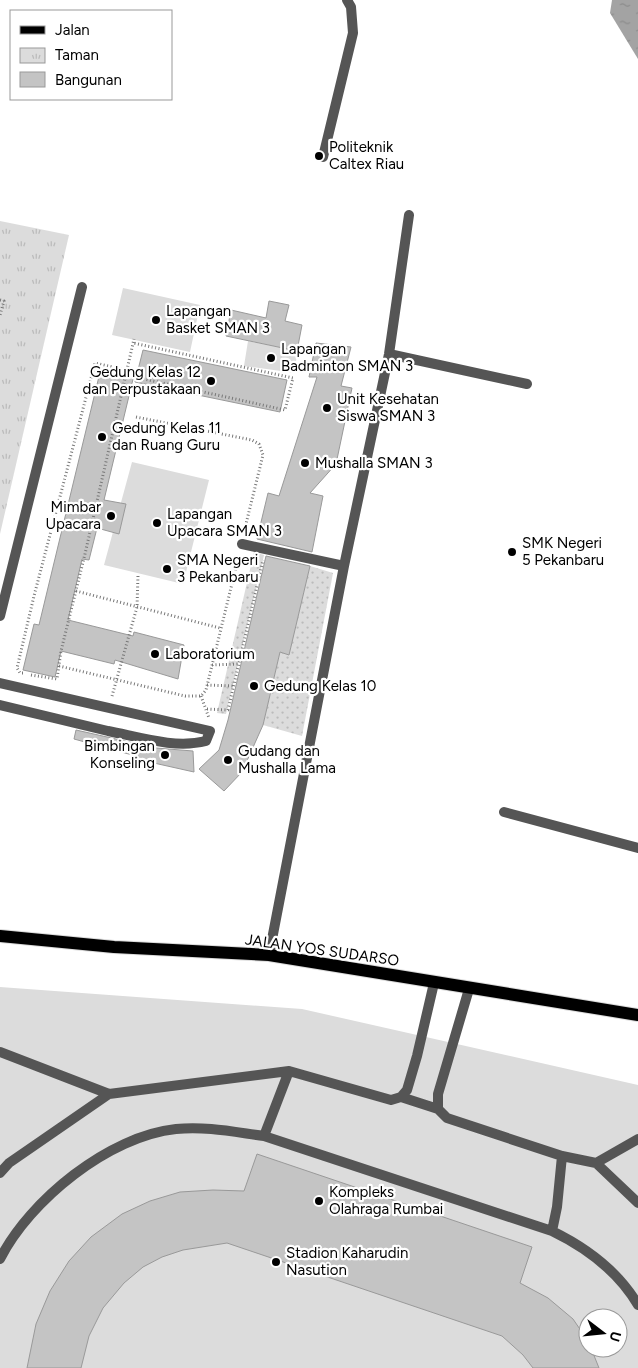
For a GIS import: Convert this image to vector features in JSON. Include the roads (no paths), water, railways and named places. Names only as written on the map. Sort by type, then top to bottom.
[{"type":"main road","name":"JALAN YOS SUDARSO","points":[[0,936],[114,947],[269,955],[638,1015]]},
{"type":"lane","points":[[323,157],[353,33],[351,7],[347,0]]},
{"type":"lane","points":[[269,955],[344,566],[389,354],[409,215]]},
{"type":"lane","points":[[0,616],[82,287]]},
{"type":"lane","points":[[389,354],[527,384]]},
{"type":"lane","points":[[242,544],[344,566]]},
{"type":"lane","points":[[0,683],[210,731],[206,741],[197,744],[167,742],[122,734],[0,705]]},
{"type":"lane","points":[[504,812],[638,848]]},
{"type":"lane","points":[[0,1172],[9,1163],[109,1094],[289,1071],[391,1100],[401,1097],[407,1090],[417,1056],[434,983]]},
{"type":"lane","points":[[438,1108],[438,1094],[469,989]]},
{"type":"lane","points":[[0,1052],[109,1094]]},
{"type":"lane","points":[[264,1136],[289,1071]]},
{"type":"lane","points":[[401,1097],[438,1108],[447,1118],[562,1156],[596,1163],[638,1203]]},
{"type":"lane","points":[[0,1259],[10,1240],[44,1199],[87,1165],[132,1140],[174,1130],[208,1128],[264,1136],[552,1230],[573,1240],[609,1267],[638,1305]]},
{"type":"lane","points":[[596,1163],[638,1138]]},
{"type":"lane","points":[[552,1230],[557,1207],[562,1156]]},
{"type":"water","points":[[612,0],[638,0],[638,59],[610,13]]},
{"type":"place","name":"Politeknik Caltex Riau","points":[[319,156]]},
{"type":"place","name":"Lapangan Basket SMAN 3","points":[[156,320]]},
{"type":"place","name":"Lapangan Badminton SMAN 3","points":[[271,358]]},
{"type":"place","name":"Gedung Kelas 12 dan Perpustakaan","points":[[211,381]]},
{"type":"place","name":"Unit Kesehatan Siswa SMAN 3","points":[[327,408]]},
{"type":"place","name":"Gedung Kelas 11 dan Ruang Guru","points":[[102,437]]},
{"type":"place","name":"Mushalla SMAN 3","points":[[305,463]]},
{"type":"place","name":"Mimbar Upacara","points":[[111,516]]},
{"type":"place","name":"Lapangan Upacara SMAN 3","points":[[157,523]]},
{"type":"place","name":"SMK Negeri 5 Pekanbaru","points":[[512,552]]},
{"type":"place","name":"SMA Negeri 3 Pekanbaru","points":[[167,569]]},
{"type":"place","name":"Laboratorium","points":[[155,654]]},
{"type":"place","name":"Gedung Kelas 10","points":[[254,686]]},
{"type":"place","name":"Bimbingan Konseling","points":[[165,755]]},
{"type":"place","name":"Gudang dan Mushalla Lama","points":[[228,760]]},
{"type":"place","name":"Kompleks Olahraga Rumbai","points":[[319,1201]]},
{"type":"place","name":"Stadion Kaharudin Nasution","points":[[276,1262]]}]
